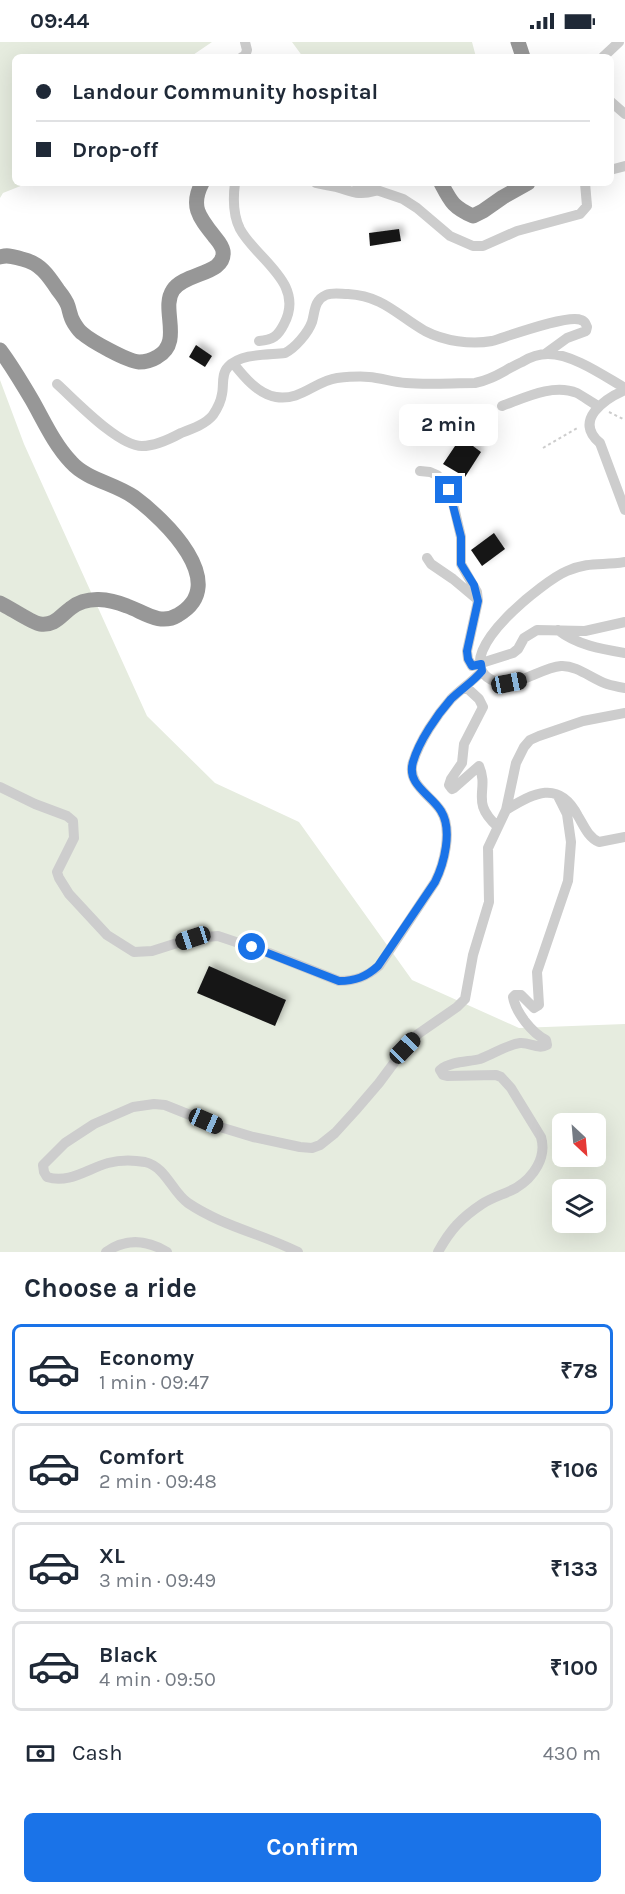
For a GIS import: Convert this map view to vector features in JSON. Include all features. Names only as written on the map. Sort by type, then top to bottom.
[{"type":"highway","points":[[0,257],[6,255],[30,261],[45,270],[68,304],[70,317],[82,333],[124,358],[138,362],[149,360],[159,356],[171,333],[169,306],[171,292],[186,279],[212,271],[219,265],[224,254],[221,245],[200,218],[196,194],[200,186]]},
{"type":"highway","points":[[443,186],[452,204],[473,216],[523,186]]},
{"type":"highway","points":[[0,350],[16,372],[57,445],[72,464],[89,476],[132,496],[166,525],[193,562],[199,588],[195,599],[183,612],[172,619],[157,619],[110,600],[86,600],[72,606],[54,623],[39,624],[0,603]]},
{"type":"street","points":[[606,54],[619,42]]},
{"type":"street","points":[[236,186],[234,200],[239,226],[244,236],[280,275],[290,303],[288,317],[277,335],[271,339],[259,341]]},
{"type":"street","points":[[330,186],[353,193],[365,194],[375,190]]},
{"type":"street","points":[[364,186],[409,202],[450,236],[473,246],[483,246],[517,231],[580,214],[587,206],[585,186]]},
{"type":"street","points":[[57,384],[120,438],[143,446],[173,437],[211,417],[222,393],[225,372],[233,363],[250,357],[290,351],[310,327],[320,298],[332,293],[372,297],[427,332],[466,342],[492,341],[567,319],[585,322],[586,331],[567,338],[545,354]]},
{"type":"street","points":[[233,363],[258,390],[274,397],[293,397],[327,381],[344,378],[369,377],[412,383],[485,381],[501,375],[533,356],[545,354],[556,355],[581,364],[625,389]]},
{"type":"street","points":[[502,406],[559,389],[576,393],[596,409]]},
{"type":"street","points":[[625,389],[596,409],[589,429],[592,436],[600,443],[625,510]]},
{"type":"street","points":[[420,471],[437,475],[449,490],[461,537],[461,564],[474,585],[478,601],[467,651],[469,664],[481,668]]},
{"type":"street","points":[[427,558],[431,564],[453,579],[478,601]]},
{"type":"street","points":[[625,562],[589,564],[564,572],[552,579],[517,606],[498,627],[482,651],[481,668],[487,677],[494,681],[509,683],[525,680],[562,666],[579,670],[606,684],[625,688]]},
{"type":"street","points":[[0,787],[67,816],[72,821],[74,838],[57,872],[59,878],[69,894],[107,935],[134,952],[142,953],[162,949],[193,938],[218,936],[269,953],[339,981],[362,978],[378,966],[435,882],[441,868],[446,844],[444,818],[441,810],[415,782],[412,766],[427,732],[436,719],[452,698],[466,687],[481,668],[513,653],[529,634],[537,630],[585,631],[625,622]]},
{"type":"street","points":[[558,630],[567,637],[602,650],[625,653]]},
{"type":"street","points":[[466,687],[479,699],[483,707],[464,744],[462,763],[449,785],[452,789],[454,788],[479,766],[482,777],[483,809],[487,817],[498,827]]},
{"type":"street","points":[[298,1252],[248,1232],[186,1202],[162,1172],[145,1162],[108,1163],[67,1179],[56,1180],[47,1177],[43,1165],[65,1143],[94,1124],[133,1107],[154,1104],[165,1105],[220,1127],[253,1137],[300,1147],[320,1146],[355,1111],[418,1034],[465,999],[473,955],[489,903],[490,843],[506,810],[516,764],[524,747],[530,740],[583,721],[625,713]]},
{"type":"street","points":[[506,810],[532,794],[542,792],[558,796],[572,806],[585,829],[595,840],[599,842],[625,837]]},
{"type":"street","points":[[438,1252],[454,1226],[483,1203],[517,1187],[528,1179],[543,1157],[541,1137],[506,1081],[496,1075],[447,1076],[440,1073],[447,1065],[477,1060],[516,1044],[525,1043],[540,1048],[547,1045],[546,1040],[537,1035],[520,1014],[513,997],[521,995],[534,1008],[538,1005],[537,972],[568,880],[571,842],[567,814],[558,796]]},
{"type":"street","points":[[106,1252],[120,1244],[133,1241],[167,1252]]},
{"type":"path","points":[[543,448],[580,426],[596,409],[612,412],[625,420]]},
{"type":"shaded area","points":[[0,42],[212,42],[194,54],[12,54],[12,186],[20,186],[3,193],[0,198]]},
{"type":"shaded area","points":[[292,42],[472,42],[475,54],[301,54]]},
{"type":"shaded area","points":[[0,380],[24,444],[147,716],[215,783],[299,822],[412,980],[519,1028],[625,1024],[625,1252],[0,1252]]},
{"type":"building","points":[[399,229],[401,241],[370,246],[369,233]]},
{"type":"building","points":[[196,345],[212,356],[205,367],[189,357]]},
{"type":"building","points":[[461,437],[481,452],[465,477],[443,464]]},
{"type":"building","points":[[494,533],[505,549],[482,566],[471,550]]},
{"type":"building","points":[[209,966],[286,1000],[275,1026],[197,993]]},
{"type":"route","points":[[252,947],[339,981],[362,978],[378,966],[435,882],[441,868],[446,844],[446,827],[441,810],[415,782],[412,771],[413,761],[427,732],[444,708],[482,671],[481,664],[472,666],[468,659],[467,651],[478,601],[477,592],[461,564],[461,537],[449,490]]}]
